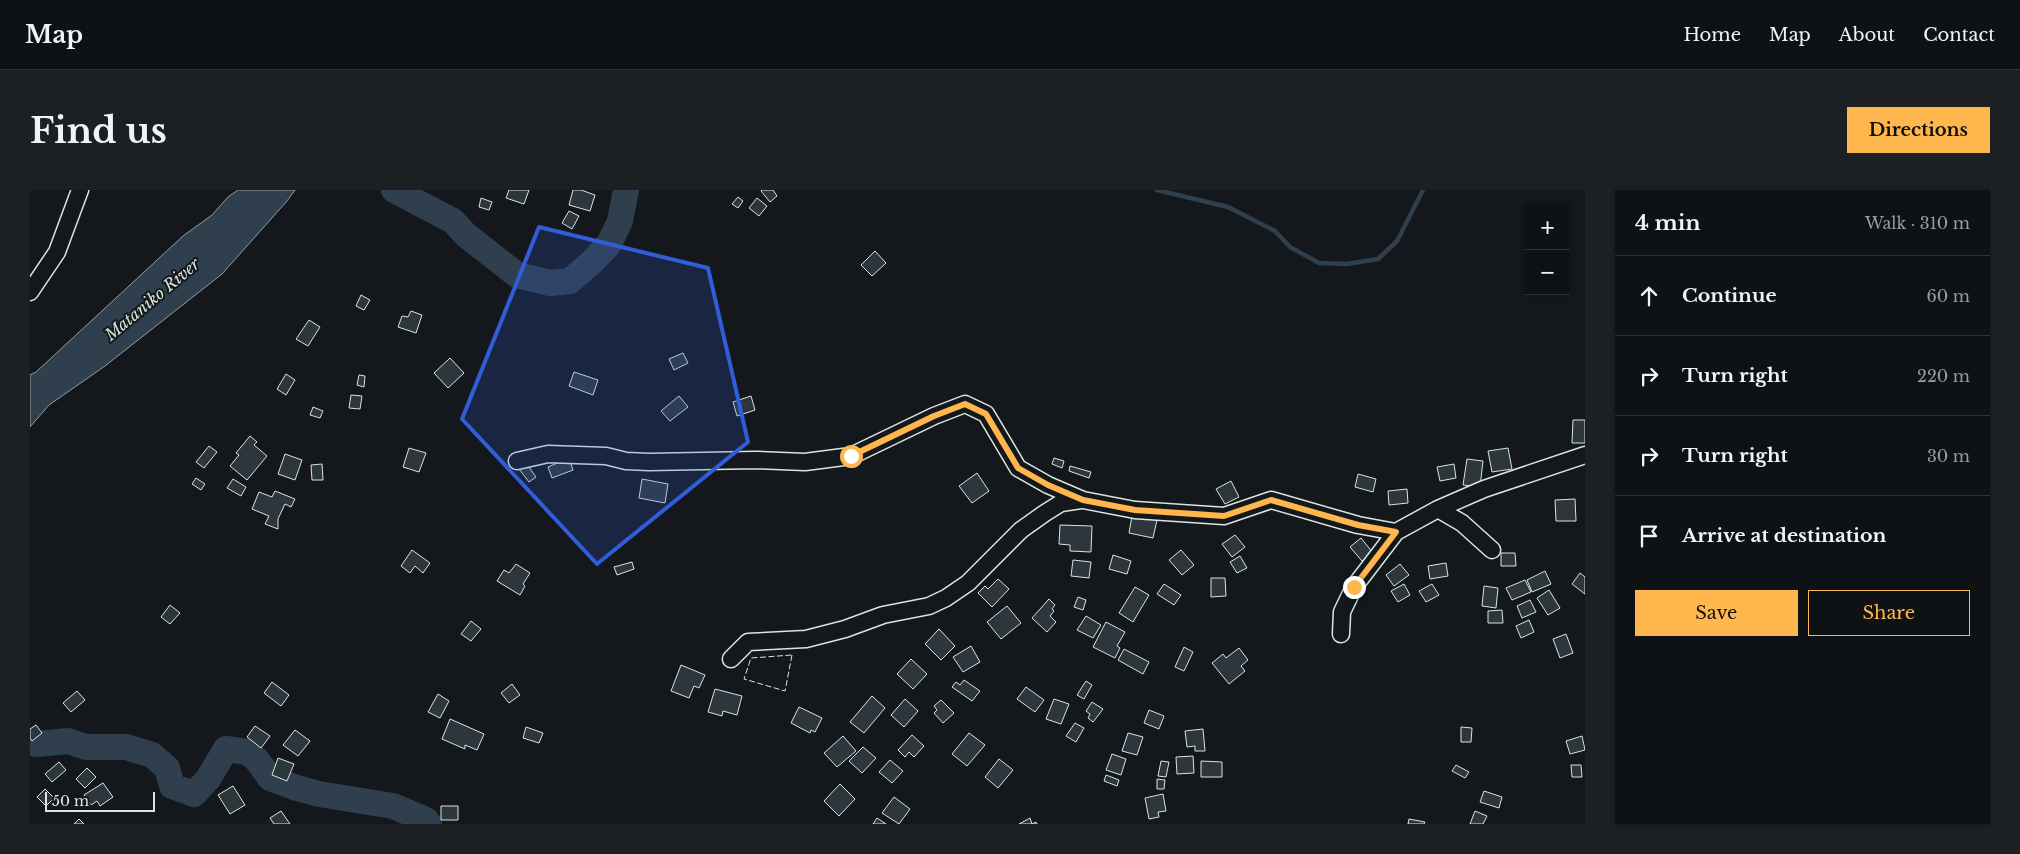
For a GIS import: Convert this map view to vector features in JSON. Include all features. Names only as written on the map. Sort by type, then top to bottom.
[{"type":"street","points":[[30,292],[57,252],[80,190]]},
{"type":"street","points":[[516,461],[548,454],[606,456],[626,461],[649,462],[756,460],[805,462],[851,456],[934,416],[965,404],[986,414],[1018,468],[1048,485],[1083,500],[1135,510],[1224,516],[1271,500],[1358,525],[1396,532]]},
{"type":"street","points":[[1341,634],[1342,612],[1354,587],[1396,532],[1438,509],[1484,489],[1585,456]]},
{"type":"street","points":[[731,659],[748,642],[806,639],[845,629],[883,615],[929,606],[946,598],[968,583],[1021,530],[1044,513],[1062,503],[1083,500]]},
{"type":"street","points":[[1438,509],[1462,523],[1492,550]]},
{"type":"highlighted area","points":[[539,227],[708,268],[748,442],[597,564],[462,419]]},
{"type":"water","name":"Mataniko River","points":[[238,190],[295,190],[222,274],[105,366],[49,405],[30,427],[30,375],[36,372],[183,236],[212,215],[228,197]]},
{"type":"building","points":[[509,190],[529,190],[524,204],[506,198]]},
{"type":"building","points":[[573,190],[581,190],[595,195],[590,211],[569,205]]},
{"type":"building","points":[[762,190],[773,190],[777,196],[770,202]]},
{"type":"building","points":[[738,197],[743,201],[738,208],[732,204]]},
{"type":"building","points":[[481,198],[492,202],[489,210],[479,207]]},
{"type":"building","points":[[757,198],[767,206],[759,216],[749,208]]},
{"type":"building","points":[[569,211],[579,216],[572,229],[562,223]]},
{"type":"building","points":[[875,251],[886,263],[872,276],[861,265]]},
{"type":"building","points":[[361,295],[370,300],[364,310],[356,306]]},
{"type":"building","points":[[411,311],[422,315],[416,333],[398,327],[402,316],[408,317]]},
{"type":"building","points":[[309,320],[320,327],[308,346],[296,339]]},
{"type":"building","points":[[683,353],[688,363],[674,370],[669,359]]},
{"type":"building","points":[[450,358],[464,373],[448,388],[434,373]]},
{"type":"building","points":[[574,372],[598,380],[593,395],[569,386]]},
{"type":"building","points":[[286,374],[295,380],[286,395],[277,389]]},
{"type":"building","points":[[359,375],[365,376],[364,387],[357,385]]},
{"type":"building","points":[[351,395],[362,396],[360,409],[349,408]]},
{"type":"building","points":[[679,396],[688,407],[670,421],[661,411]]},
{"type":"building","points":[[751,396],[755,410],[737,416],[733,402]]},
{"type":"building","points":[[313,407],[323,411],[320,418],[310,415]]},
{"type":"building","points":[[1573,420],[1585,420],[1585,443],[1572,443]]},
{"type":"building","points":[[250,436],[257,442],[254,445],[267,456],[247,480],[230,466],[239,455],[236,453]]},
{"type":"building","points":[[209,446],[217,452],[204,468],[196,462]]},
{"type":"building","points":[[409,448],[426,453],[419,472],[403,467]]},
{"type":"building","points":[[1508,448],[1512,469],[1492,472],[1488,451]]},
{"type":"building","points":[[285,454],[302,460],[295,480],[278,474]]},
{"type":"building","points":[[569,458],[573,470],[552,478],[548,467]]},
{"type":"building","points":[[1054,458],[1064,461],[1062,468],[1052,464]]},
{"type":"building","points":[[1467,459],[1483,461],[1480,487],[1463,485]]},
{"type":"building","points":[[526,463],[536,477],[529,482],[519,469]]},
{"type":"building","points":[[322,464],[323,480],[312,480],[311,465]]},
{"type":"building","points":[[1454,464],[1456,478],[1440,481],[1437,467]]},
{"type":"building","points":[[1070,466],[1091,472],[1089,478],[1069,471]]},
{"type":"building","points":[[977,473],[989,491],[972,503],[959,486]]},
{"type":"building","points":[[1358,474],[1376,479],[1373,492],[1355,487]]},
{"type":"building","points":[[196,478],[205,484],[201,490],[192,484]]},
{"type":"building","points":[[233,479],[246,487],[241,496],[227,488]]},
{"type":"building","points":[[642,479],[668,484],[665,503],[639,498]]},
{"type":"building","points":[[1231,481],[1239,497],[1225,504],[1216,489]]},
{"type":"building","points":[[1407,489],[1408,503],[1389,505],[1388,491]]},
{"type":"building","points":[[275,491],[295,499],[291,507],[285,504],[278,519],[278,529],[265,524],[269,516],[252,509],[259,492],[272,497]]},
{"type":"building","points":[[1575,499],[1576,521],[1556,521],[1555,500]]},
{"type":"building","points":[[1132,516],[1157,520],[1153,538],[1129,533]]},
{"type":"building","points":[[1060,525],[1092,526],[1091,552],[1070,551],[1070,545],[1059,544]]},
{"type":"building","points":[[1235,535],[1245,547],[1232,557],[1222,544]]},
{"type":"building","points":[[1361,538],[1373,553],[1362,561],[1350,547]]},
{"type":"building","points":[[412,550],[430,563],[423,573],[415,566],[410,573],[401,566]]},
{"type":"building","points":[[1181,550],[1194,565],[1182,575],[1169,560]]},
{"type":"building","points":[[1501,553],[1515,553],[1516,566],[1501,566]]},
{"type":"building","points":[[1113,555],[1131,561],[1127,574],[1109,569]]},
{"type":"building","points":[[1240,556],[1247,568],[1237,573],[1230,562]]},
{"type":"building","points":[[1073,560],[1091,562],[1089,578],[1071,576]]},
{"type":"building","points":[[632,562],[634,569],[617,575],[614,567]]},
{"type":"building","points":[[1446,563],[1448,576],[1430,579],[1428,566]]},
{"type":"building","points":[[516,564],[530,573],[523,584],[525,586],[520,595],[497,581],[504,570],[509,573]]},
{"type":"building","points":[[1400,564],[1409,575],[1394,586],[1386,575]]},
{"type":"building","points":[[1545,571],[1551,584],[1532,592],[1527,580]]},
{"type":"building","points":[[1580,573],[1585,577],[1585,594],[1572,584]]},
{"type":"building","points":[[1211,578],[1225,578],[1226,596],[1211,597]]},
{"type":"building","points":[[998,579],[1009,589],[992,607],[978,593],[985,586],[988,589]]},
{"type":"building","points":[[1525,580],[1531,592],[1512,600],[1506,588]]},
{"type":"building","points":[[1164,584],[1181,595],[1174,605],[1157,594]]},
{"type":"building","points":[[1404,584],[1410,595],[1398,602],[1391,591]]},
{"type":"building","points":[[1432,584],[1439,595],[1426,602],[1419,591]]},
{"type":"building","points":[[1484,586],[1498,588],[1496,608],[1482,606]]},
{"type":"building","points":[[1135,587],[1149,595],[1133,622],[1119,613]]},
{"type":"building","points":[[1549,590],[1560,608],[1548,615],[1537,598]]},
{"type":"building","points":[[1078,597],[1086,600],[1083,610],[1074,607]]},
{"type":"building","points":[[1049,599],[1055,605],[1052,609],[1054,611],[1050,616],[1056,622],[1047,632],[1032,618]]},
{"type":"building","points":[[1530,600],[1536,612],[1522,618],[1517,606]]},
{"type":"building","points":[[170,605],[180,613],[170,624],[161,617]]},
{"type":"building","points":[[1007,606],[1021,623],[1001,639],[987,622]]},
{"type":"building","points":[[1502,610],[1503,623],[1488,623],[1488,611]]},
{"type":"building","points":[[1086,616],[1101,625],[1093,638],[1077,630]]},
{"type":"building","points":[[1529,620],[1534,632],[1521,638],[1516,626]]},
{"type":"building","points":[[471,621],[481,629],[471,641],[461,634]]},
{"type":"building","points":[[1106,622],[1125,632],[1117,646],[1120,648],[1115,658],[1093,647]]},
{"type":"building","points":[[939,629],[955,646],[941,660],[925,644]]},
{"type":"building","points":[[1566,634],[1573,653],[1560,658],[1553,639]]},
{"type":"building","points":[[971,646],[980,662],[963,672],[953,657]]},
{"type":"building","points":[[1184,647],[1193,652],[1184,671],[1175,667]]},
{"type":"building","points":[[1239,648],[1248,660],[1241,666],[1245,671],[1229,684],[1212,663],[1223,654],[1226,658]]},
{"type":"building","points":[[1124,649],[1149,662],[1143,674],[1118,660]]},
{"type":"building","points":[[911,659],[927,674],[913,689],[897,674]]},
{"type":"building","points":[[681,665],[705,675],[699,688],[694,686],[689,698],[671,691]]},
{"type":"building","points":[[964,680],[980,691],[972,701],[952,687],[956,682],[960,685]]},
{"type":"building","points":[[1086,681],[1092,685],[1084,699],[1077,695]]},
{"type":"building","points":[[272,682],[289,695],[281,706],[264,693]]},
{"type":"building","points":[[512,684],[520,695],[509,703],[501,693]]},
{"type":"building","points":[[1026,687],[1044,700],[1035,712],[1017,699]]},
{"type":"building","points":[[715,689],[742,696],[737,715],[723,711],[722,716],[708,712]]},
{"type":"building","points":[[77,691],[85,700],[71,712],[63,703]]},
{"type":"building","points":[[438,694],[449,701],[440,718],[428,712]]},
{"type":"building","points":[[872,696],[885,708],[864,733],[850,722]]},
{"type":"building","points":[[905,699],[918,711],[904,727],[891,715]]},
{"type":"building","points":[[1054,699],[1069,704],[1061,724],[1046,719]]},
{"type":"building","points":[[941,700],[954,713],[943,723],[934,713],[937,710],[934,706]]},
{"type":"building","points":[[1092,702],[1103,709],[1093,722],[1088,718],[1090,714],[1086,711]]},
{"type":"building","points":[[799,707],[822,718],[815,732],[811,730],[810,733],[791,723]]},
{"type":"building","points":[[1149,710],[1164,716],[1159,729],[1144,723]]},
{"type":"building","points":[[450,719],[484,734],[477,750],[465,745],[465,749],[442,739]]},
{"type":"building","points":[[1075,723],[1084,728],[1076,742],[1066,736]]},
{"type":"building","points":[[36,725],[42,733],[32,741],[30,729]]},
{"type":"building","points":[[255,726],[270,736],[261,748],[247,737]]},
{"type":"building","points":[[526,727],[543,733],[539,743],[523,738]]},
{"type":"building","points":[[1461,727],[1472,728],[1471,742],[1461,742]]},
{"type":"building","points":[[1203,729],[1205,751],[1195,751],[1195,746],[1187,747],[1185,731]]},
{"type":"building","points":[[295,730],[310,741],[298,756],[283,745]]},
{"type":"building","points":[[969,733],[985,745],[967,766],[952,754]]},
{"type":"building","points":[[1128,733],[1143,737],[1137,755],[1122,751]]},
{"type":"building","points":[[912,735],[924,746],[914,757],[909,752],[905,757],[898,750]]},
{"type":"building","points":[[843,736],[856,751],[837,767],[824,753]]},
{"type":"building","points":[[1582,736],[1585,750],[1570,754],[1566,741]]},
{"type":"building","points":[[863,747],[876,758],[862,773],[849,761]]},
{"type":"building","points":[[1112,754],[1126,759],[1121,775],[1106,770]]},
{"type":"building","points":[[1193,756],[1194,773],[1177,774],[1176,757]]},
{"type":"building","points":[[278,758],[294,764],[287,781],[272,775]]},
{"type":"building","points":[[999,759],[1013,770],[998,788],[985,777]]},
{"type":"building","points":[[890,760],[903,771],[892,783],[879,772]]},
{"type":"building","points":[[1161,761],[1169,762],[1166,777],[1158,776]]},
{"type":"building","points":[[1201,761],[1222,762],[1222,777],[1201,777]]},
{"type":"building","points":[[59,762],[66,770],[52,782],[45,774]]},
{"type":"building","points":[[1456,765],[1469,772],[1465,778],[1452,771]]},
{"type":"building","points":[[1571,765],[1581,765],[1582,777],[1572,777]]},
{"type":"building","points":[[87,768],[96,777],[85,788],[76,779]]},
{"type":"building","points":[[1106,775],[1119,780],[1117,786],[1104,781]]},
{"type":"building","points":[[1157,779],[1165,780],[1164,789],[1157,789]]},
{"type":"building","points":[[103,783],[113,797],[100,806],[97,801],[91,805],[84,795]]},
{"type":"building","points":[[840,784],[855,799],[839,816],[824,801]]},
{"type":"building","points":[[233,786],[245,805],[230,814],[218,795]]},
{"type":"building","points":[[45,789],[54,798],[46,806],[37,797]]},
{"type":"building","points":[[1484,791],[1502,797],[1499,808],[1480,802]]},
{"type":"building","points":[[1163,794],[1166,811],[1158,812],[1159,817],[1149,819],[1145,798]]},
{"type":"building","points":[[894,797],[910,809],[899,824],[882,813]]},
{"type":"building","points":[[441,806],[458,806],[458,820],[441,820]]},
{"type":"building","points":[[281,811],[290,824],[274,824],[270,818]]},
{"type":"building","points":[[1475,811],[1487,816],[1483,824],[1470,824]]},
{"type":"building","points":[[877,818],[886,824],[873,824]]},
{"type":"building","points":[[1030,818],[1032,824],[1019,824]]},
{"type":"building","points":[[79,819],[84,824],[74,824]]},
{"type":"building","points":[[1409,819],[1425,822],[1424,824],[1408,824]]},
{"type":"waterway","points":[[394,190],[453,221],[466,235],[517,275],[550,283],[570,281],[609,244],[620,221],[626,190]]},
{"type":"waterway","points":[[1157,190],[1228,207],[1275,231],[1290,247],[1319,263],[1347,264],[1378,259],[1397,241],[1423,190]]},
{"type":"waterway","points":[[30,743],[68,741],[86,747],[126,747],[152,755],[167,768],[172,786],[194,794],[208,779],[226,749],[248,752],[257,760],[270,778],[319,794],[393,806],[426,820],[429,824]]},
{"type":"fence","points":[[792,655],[785,691],[744,679],[751,658],[792,655]]},
{"type":"route","points":[[851,456],[934,416],[965,404],[986,414],[1018,468],[1048,485],[1083,500],[1135,510],[1224,516],[1271,500],[1358,525],[1396,532],[1354,587]]}]
